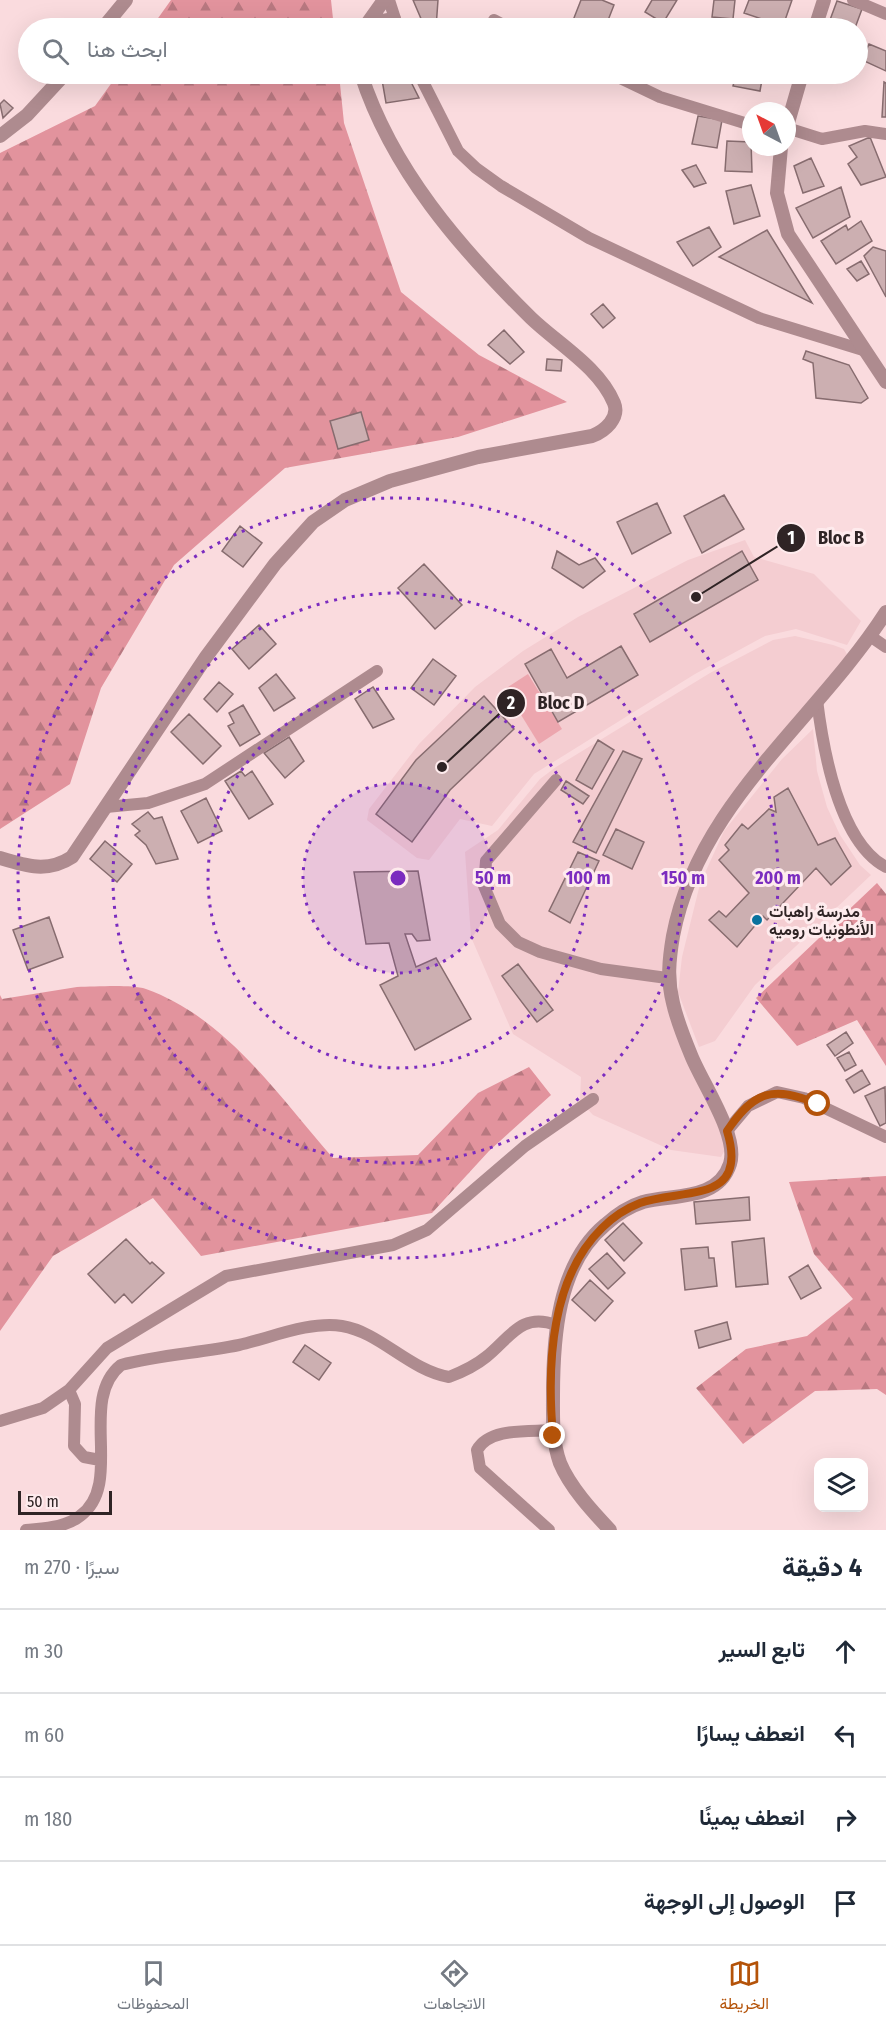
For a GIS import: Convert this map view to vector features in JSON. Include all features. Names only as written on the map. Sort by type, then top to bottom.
[{"type":"street","points":[[111,18],[126,0]]},
{"type":"street","points":[[371,18],[384,0]]},
{"type":"street","points":[[389,0],[394,18]]},
{"type":"street","points":[[818,18],[824,0]]},
{"type":"street","points":[[853,0],[886,14]]},
{"type":"street","points":[[0,136],[27,115],[56,84]]},
{"type":"street","points":[[0,858],[31,867],[60,865],[72,857],[206,657],[275,564],[313,522],[345,500],[390,481],[478,457],[592,436],[602,432],[614,418],[616,410],[613,400],[594,375],[511,298],[432,206],[387,139],[364,84]]},
{"type":"street","points":[[424,84],[458,151],[467,161],[501,186],[608,248],[759,318],[863,350]]},
{"type":"street","points":[[633,84],[660,97],[742,122]]},
{"type":"street","points":[[794,102],[799,84]]},
{"type":"street","points":[[796,130],[822,139],[866,131],[886,134]]},
{"type":"street","points":[[780,156],[777,193],[786,227],[795,247],[886,382]]},
{"type":"street","points":[[610,1530],[578,1492],[560,1464],[553,1430],[553,1358],[556,1326],[572,1272],[596,1234],[613,1218],[640,1203],[704,1192],[726,1174],[732,1156],[727,1131],[691,1056],[676,1015],[667,978],[676,921],[686,885],[703,850],[733,804],[870,636],[886,612]]},
{"type":"street","points":[[870,636],[886,647]]},
{"type":"street","points":[[106,807],[148,803],[205,784],[377,671]]},
{"type":"street","points":[[817,700],[825,760],[832,784],[857,840],[868,855],[886,867]]},
{"type":"street","points":[[556,780],[486,861],[484,886],[500,924],[518,942],[540,952],[601,969],[667,978]]},
{"type":"street","points":[[727,1131],[748,1106],[777,1092],[804,1098],[886,1137]]},
{"type":"street","points":[[0,1421],[42,1408],[69,1390],[107,1348],[226,1276],[393,1245],[427,1230],[525,1146],[594,1099]]},
{"type":"street","points":[[26,1530],[55,1526],[81,1516],[93,1501],[98,1485],[102,1391],[110,1374],[121,1365],[238,1345],[306,1329],[342,1326],[389,1348],[417,1367],[449,1377],[483,1359],[521,1325],[543,1320],[556,1326]]},
{"type":"street","points":[[69,1390],[75,1404],[74,1446],[84,1457],[100,1460]]},
{"type":"street","points":[[549,1530],[480,1468],[477,1449],[486,1439],[496,1434],[553,1430]]},
{"type":"shaded area","points":[[745,540],[754,557],[814,574],[861,621],[847,645],[796,629],[765,636],[695,674],[534,774],[492,826],[460,819],[429,860],[417,858],[367,820],[369,809],[419,744],[475,687],[523,651],[578,617],[688,560]]},
{"type":"shaded area","points":[[795,636],[844,649],[848,656],[701,846],[664,980],[726,1148],[721,1157],[671,1150],[593,1115],[580,1101],[581,1077],[513,1034],[471,937],[465,852],[498,830],[540,779],[556,767],[710,673],[773,640]]},
{"type":"shaded area","points":[[528,674],[562,729],[539,744],[505,689]]},
{"type":"shaded area","name":"مدرسة راهبات الأنطونيات روميه","points":[[813,729],[817,771],[827,807],[840,835],[860,865],[871,875],[755,985],[715,1041],[699,1047],[678,992],[682,957],[700,884],[724,831],[782,759]]},
{"type":"green space","points":[[171,0],[331,0],[333,18],[158,18]]},
{"type":"green space","points":[[111,84],[340,84],[344,123],[401,292],[479,355],[567,402],[458,437],[285,468],[174,565],[101,688],[70,784],[0,829],[0,153],[95,106]]},
{"type":"green space","points":[[877,883],[886,894],[886,1066],[857,1020],[797,1046],[756,998]]},
{"type":"green space","points":[[77,987],[139,987],[175,1002],[202,1019],[249,1061],[333,1158],[418,1155],[478,1093],[529,1067],[551,1095],[489,1151],[432,1213],[201,1256],[153,1198],[53,1256],[0,1331],[0,995],[2,999]]},
{"type":"green space","points":[[886,1176],[886,1395],[877,1389],[815,1391],[743,1444],[696,1388],[746,1349],[807,1336],[853,1299],[814,1254],[789,1182]]},
{"type":"building","points":[[413,0],[438,0],[437,18],[421,18]]},
{"type":"building","points":[[581,0],[602,0],[614,5],[609,18],[574,18]]},
{"type":"building","points":[[652,0],[677,0],[666,18],[655,18],[645,12]]},
{"type":"building","points":[[714,0],[735,0],[733,18],[712,17]]},
{"type":"building","points":[[749,0],[792,0],[786,18],[759,18],[744,13]]},
{"type":"building","points":[[837,1],[862,9],[859,18],[831,18]]},
{"type":"building","points":[[869,44],[886,51],[886,71],[868,63]]},
{"type":"building","points":[[884,82],[886,83],[886,117],[882,117]]},
{"type":"building","points":[[383,84],[412,84],[419,98],[386,103]]},
{"type":"building","points":[[734,84],[761,84],[760,91],[733,86]]},
{"type":"building","points":[[4,100],[13,108],[3,118],[0,104]]},
{"type":"building","points":[[698,116],[722,120],[717,148],[692,144]]},
{"type":"building","points":[[870,137],[886,177],[861,185],[848,164],[857,157],[849,146]]},
{"type":"building","points":[[727,141],[742,142],[742,156],[751,156],[752,172],[725,171]]},
{"type":"building","points":[[811,158],[824,186],[803,193],[794,166]]},
{"type":"building","points":[[696,165],[706,183],[694,187],[682,170]]},
{"type":"building","points":[[751,185],[760,216],[734,224],[726,191]]},
{"type":"building","points":[[841,187],[850,217],[813,238],[796,208]]},
{"type":"building","points":[[861,221],[872,241],[836,264],[821,241],[846,225],[848,230]]},
{"type":"building","points":[[709,227],[721,247],[693,266],[677,242]]},
{"type":"building","points":[[767,230],[812,303],[719,257]]},
{"type":"building","points":[[873,247],[886,251],[886,297],[864,256]]},
{"type":"building","points":[[861,261],[869,274],[857,281],[847,269]]},
{"type":"building","points":[[603,304],[615,318],[603,328],[591,314]]},
{"type":"building","points":[[504,330],[524,352],[510,364],[488,345]]},
{"type":"building","points":[[806,351],[849,365],[868,398],[861,403],[816,398],[813,363],[803,359]]},
{"type":"building","points":[[547,359],[562,360],[561,371],[546,370]]},
{"type":"building","points":[[361,412],[369,440],[338,449],[330,421]]},
{"type":"building","points":[[724,495],[744,529],[702,553],[684,516]]},
{"type":"building","points":[[657,503],[671,533],[632,554],[617,522]]},
{"type":"building","points":[[240,526],[262,543],[243,567],[222,551]]},
{"type":"building","points":[[557,551],[579,565],[595,558],[605,571],[583,588],[552,568]]},
{"type":"building","points":[[742,551],[758,580],[650,642],[634,614]]},
{"type":"building","points":[[424,564],[462,605],[435,629],[398,588]]},
{"type":"building","points":[[259,625],[276,644],[249,669],[232,649]]},
{"type":"building","points":[[621,646],[638,675],[558,722],[525,664],[551,649],[567,678]]},
{"type":"building","points":[[433,659],[456,676],[434,705],[411,688]]},
{"type":"building","points":[[276,674],[295,698],[274,711],[259,688]]},
{"type":"building","points":[[219,682],[233,694],[217,712],[204,699]]},
{"type":"building","points":[[373,687],[394,719],[373,728],[355,699]]},
{"type":"building","points":[[484,696],[514,729],[450,790],[412,842],[376,814],[416,760]]},
{"type":"building","points":[[243,705],[260,734],[240,746],[228,726],[234,723],[229,713]]},
{"type":"building","points":[[189,714],[221,746],[203,764],[171,732]]},
{"type":"building","points":[[289,737],[304,761],[285,778],[264,753]]},
{"type":"building","points":[[598,740],[614,750],[592,789],[576,780]]},
{"type":"building","points":[[623,751],[642,759],[596,853],[573,842]]},
{"type":"building","points":[[241,771],[245,776],[252,771],[273,804],[249,819],[225,781]]},
{"type":"building","points":[[566,781],[589,796],[583,804],[561,790]]},
{"type":"building","points":[[788,788],[818,845],[835,838],[851,866],[831,885],[816,868],[767,920],[763,916],[737,947],[709,920],[719,911],[726,917],[749,893],[719,860],[729,850],[725,845],[742,824],[748,829],[769,809],[776,812],[774,797]]},
{"type":"building","points":[[206,798],[222,831],[198,843],[181,811]]},
{"type":"building","points":[[148,812],[154,819],[162,817],[178,859],[156,864],[146,845],[135,835],[140,831],[132,824]]},
{"type":"building","points":[[616,829],[644,842],[632,869],[603,855]]},
{"type":"building","points":[[105,841],[132,864],[117,882],[90,859]]},
{"type":"building","points":[[578,852],[599,861],[570,923],[549,911]]},
{"type":"building","points":[[418,871],[430,940],[417,941],[412,934],[405,934],[416,967],[436,958],[471,1019],[415,1050],[380,985],[398,976],[389,943],[366,944],[354,872]]},
{"type":"building","points":[[49,917],[63,957],[28,970],[13,930]]},
{"type":"building","points":[[518,964],[553,1010],[537,1022],[502,976]]},
{"type":"building","points":[[846,1032],[853,1043],[835,1056],[827,1045]]},
{"type":"building","points":[[849,1052],[856,1065],[845,1071],[837,1058]]},
{"type":"building","points":[[862,1070],[870,1084],[854,1093],[846,1080]]},
{"type":"building","points":[[885,1087],[886,1123],[880,1126],[865,1096]]},
{"type":"building","points":[[749,1197],[750,1220],[696,1224],[694,1202]]},
{"type":"building","points":[[623,1223],[642,1243],[624,1261],[605,1240]]},
{"type":"building","points":[[764,1238],[768,1284],[736,1287],[732,1242]]},
{"type":"building","points":[[126,1239],[150,1264],[152,1262],[164,1273],[132,1303],[124,1294],[115,1303],[88,1274]]},
{"type":"building","points":[[708,1247],[709,1258],[714,1258],[717,1286],[685,1290],[681,1249]]},
{"type":"building","points":[[607,1253],[625,1273],[608,1289],[589,1269]]},
{"type":"building","points":[[808,1265],[821,1288],[801,1299],[789,1277]]},
{"type":"building","points":[[590,1280],[613,1301],[595,1321],[572,1300]]},
{"type":"building","points":[[727,1322],[731,1339],[699,1348],[695,1331]]},
{"type":"building","points":[[305,1345],[331,1363],[319,1380],[293,1362]]},
{"type":"place","name":"Bloc B","points":[[696,597]]},
{"type":"place","name":"Bloc D","points":[[442,767]]},
{"type":"place","name":"مدرسة راهبات الأنطونيات روميه","points":[[757,920]]},
{"type":"route","points":[[553,1436],[553,1358],[556,1326],[572,1272],[588,1244],[613,1218],[640,1203],[704,1192],[723,1179],[732,1156],[727,1131],[737,1116],[762,1097],[777,1092],[792,1094],[818,1104]]}]
